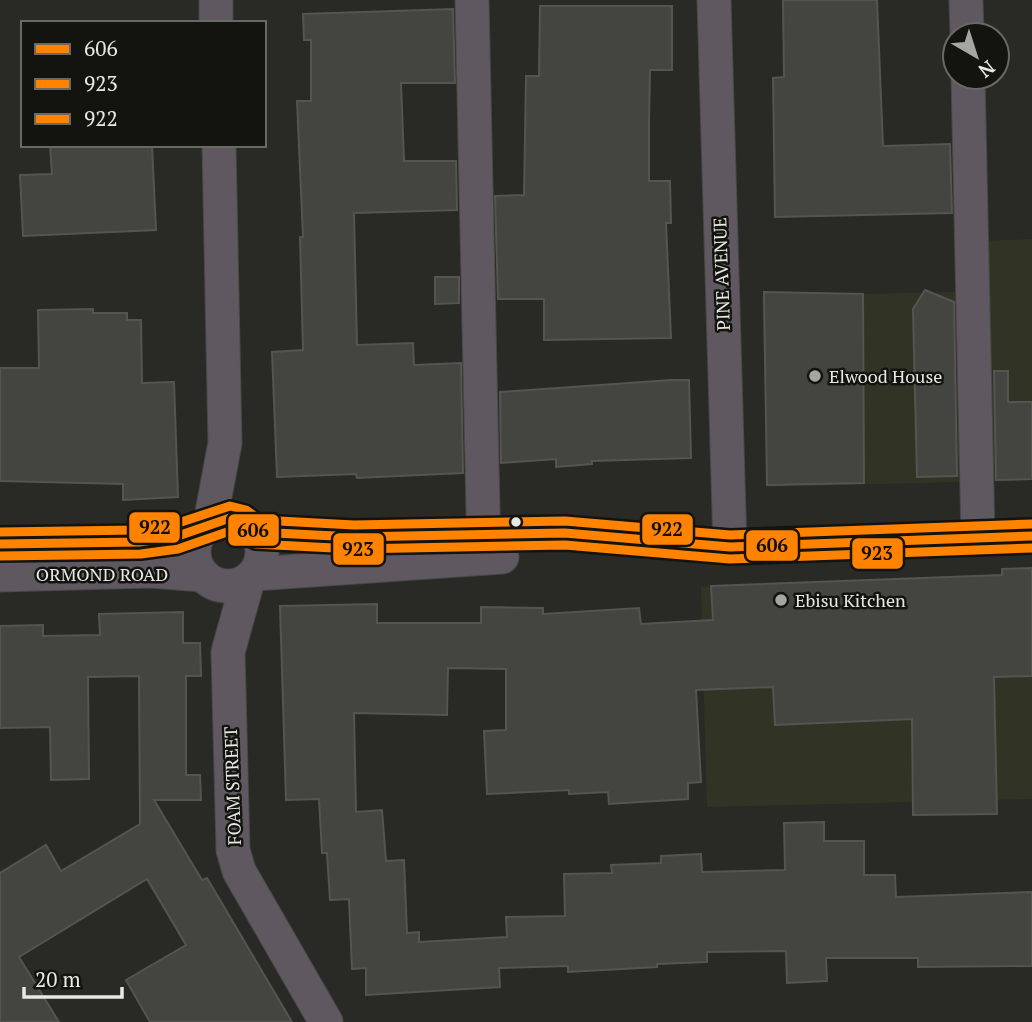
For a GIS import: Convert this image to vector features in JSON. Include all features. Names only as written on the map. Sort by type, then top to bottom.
[{"type":"street","points":[[216,0],[216,21]]},
{"type":"street","points":[[472,0],[484,547]]},
{"type":"street","name":"PINE AVENUE","points":[[714,0],[730,547]]},
{"type":"street","points":[[966,0],[967,21]]},
{"type":"street","points":[[968,91],[978,537]]},
{"type":"street","points":[[219,147],[225,443],[207,526],[195,547],[198,567],[206,577],[228,586],[251,577],[484,547]]},
{"type":"street","points":[[225,443],[262,553],[251,577]]},
{"type":"street","points":[[207,526],[230,518],[253,529],[598,554],[664,542],[730,547],[1032,536]]},
{"type":"street","name":"ORMOND ROAD","points":[[0,544],[139,542],[207,526]]},
{"type":"street","name":"ORMOND ROAD","points":[[0,575],[151,571],[206,577]]},
{"type":"street","name":"FOAM STREET","points":[[206,577],[211,602],[228,652],[232,833],[236,864],[326,1022]]},
{"type":"street","name":"FOAM STREET","points":[[228,652],[251,577]]},
{"type":"shaded area","points":[[1032,239],[1032,480],[767,487],[762,296],[958,292],[957,242]]},
{"type":"shaded area","points":[[1032,578],[1032,799],[707,807],[701,587]]},
{"type":"building","points":[[783,0],[877,0],[883,146],[950,144],[952,213],[775,217],[773,78],[784,77]]},
{"type":"building","points":[[540,6],[672,6],[672,70],[650,70],[649,121],[649,181],[670,181],[671,223],[666,223],[671,338],[544,340],[544,299],[498,299],[495,196],[524,195],[526,76],[539,76]]},
{"type":"building","points":[[453,9],[455,83],[401,83],[404,161],[456,161],[457,210],[354,213],[357,345],[413,343],[414,365],[461,363],[463,473],[357,478],[356,474],[277,477],[272,352],[303,350],[300,237],[303,237],[297,101],[311,101],[311,40],[304,40],[303,14]]},
{"type":"building","points":[[50,147],[152,147],[156,230],[23,236],[20,175],[52,174]]},
{"type":"building","points":[[435,277],[459,277],[459,303],[435,304]]},
{"type":"building","points":[[925,290],[954,302],[957,476],[917,477],[913,309]]},
{"type":"building","name":"Elwood House","points":[[764,292],[863,294],[864,483],[767,485]]},
{"type":"building","points":[[93,309],[93,313],[127,313],[127,320],[141,320],[142,383],[174,382],[178,497],[123,500],[123,484],[0,481],[0,368],[39,368],[38,310]]},
{"type":"building","points":[[994,371],[1008,371],[1008,402],[1032,402],[1032,479],[996,480]]},
{"type":"building","points":[[689,380],[691,458],[592,461],[592,464],[556,467],[556,459],[501,463],[500,392]]},
{"type":"building","points":[[1032,568],[1032,676],[994,677],[997,814],[913,815],[912,719],[775,725],[773,687],[696,690],[701,782],[688,783],[688,799],[609,804],[608,792],[569,794],[569,790],[487,794],[484,731],[506,730],[506,669],[448,668],[447,715],[354,713],[356,812],[382,810],[386,861],[404,860],[407,933],[419,932],[419,942],[507,937],[506,917],[565,916],[564,874],[612,873],[611,865],[661,863],[661,856],[701,854],[702,872],[785,870],[784,823],[824,822],[824,841],[864,841],[864,875],[895,875],[896,897],[1032,892],[1032,966],[918,967],[918,958],[826,958],[827,981],[787,983],[786,951],[707,952],[707,962],[657,964],[657,967],[568,972],[568,966],[499,968],[500,987],[366,995],[366,968],[352,969],[349,899],[330,900],[327,853],[322,853],[319,799],[286,800],[280,606],[377,604],[377,623],[481,623],[481,607],[543,608],[543,614],[639,608],[641,624],[713,620],[711,586],[1002,575],[1002,569]]},
{"type":"building","points":[[183,612],[183,643],[200,643],[201,676],[186,676],[186,775],[200,775],[201,800],[154,800],[202,880],[207,878],[292,1022],[150,1022],[126,980],[186,945],[147,879],[19,957],[59,1022],[0,1022],[0,873],[46,845],[61,871],[140,824],[139,676],[88,677],[89,779],[51,780],[50,727],[0,728],[0,626],[43,625],[43,636],[100,635],[99,614]]},
{"type":"transit line","name":"922","points":[[0,532],[138,530],[172,525],[230,506],[246,510],[260,520],[354,525],[565,521],[730,535],[1032,524]]},
{"type":"transit line","name":"606","points":[[0,544],[139,542],[175,537],[230,518],[241,521],[256,532],[354,537],[565,533],[730,547],[1032,536]]},
{"type":"transit line","name":"923","points":[[0,556],[141,554],[178,549],[230,531],[255,544],[354,549],[565,545],[730,559],[1032,548]]},
{"type":"place","name":"Elwood House","points":[[815,376]]},
{"type":"place","name":"Ebisu Kitchen","points":[[781,600]]}]
